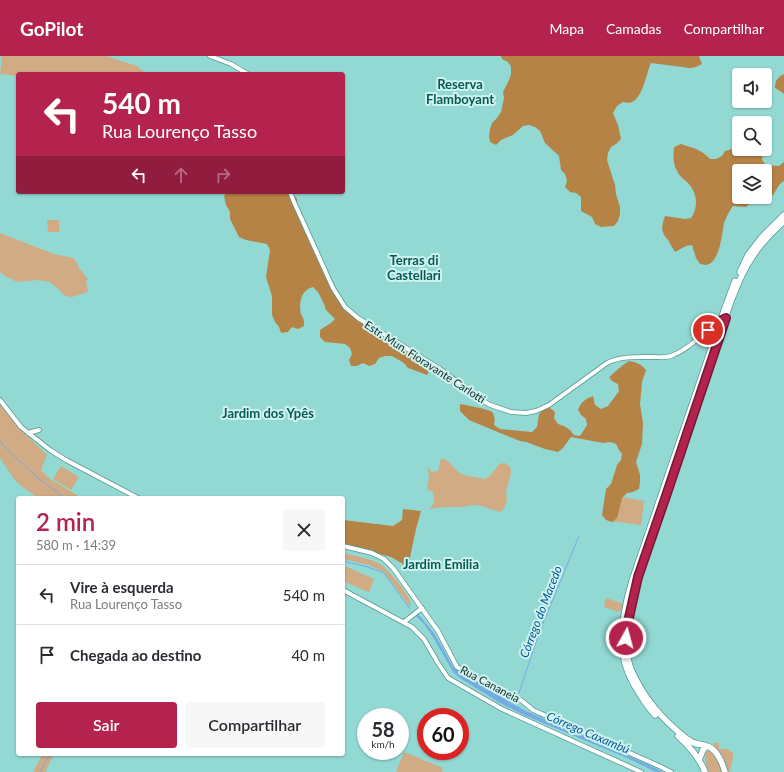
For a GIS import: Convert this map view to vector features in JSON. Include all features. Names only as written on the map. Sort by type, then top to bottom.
[{"type":"main road","points":[[726,772],[718,755],[713,750],[706,746],[692,742],[665,720],[655,709],[630,666],[627,652],[627,630],[638,577],[668,489],[731,292],[748,254],[762,237],[784,215]]},
{"type":"main road","points":[[705,772],[690,747],[652,712],[632,681],[626,669],[622,653],[624,617],[632,581],[717,332],[742,275],[753,256],[772,231],[784,220]]},
{"type":"main road","points":[[699,760],[706,746]]},
{"type":"street","points":[[210,56],[231,64],[245,72]]},
{"type":"street","name":"Estr. Mun. Fioravante Carlotti","points":[[291,194],[333,288],[345,307],[358,318],[440,369],[482,400],[490,405],[511,412],[526,413],[536,411],[549,405],[613,360],[628,357],[670,356],[679,353],[723,319]]},
{"type":"street","points":[[708,330],[714,329],[717,332]]},
{"type":"street","points":[[0,400],[21,427],[45,446],[66,460],[134,496]]},
{"type":"street","points":[[28,433],[39,430]]},
{"type":"street","name":"Rua Cananeia","points":[[345,547],[384,559],[393,568],[438,631],[457,667],[507,695],[521,700],[533,710],[671,772]]},
{"type":"street","points":[[345,591],[412,627],[424,639],[448,678],[502,709],[641,772]]},
{"type":"street","points":[[404,622],[422,608]]},
{"type":"shaded area","points":[[2,56],[106,56],[137,66],[144,72],[16,72],[16,76],[0,74]]},
{"type":"shaded area","points":[[501,56],[699,56],[702,64],[690,68],[651,63],[638,97],[629,103],[623,102],[617,106],[613,113],[618,125],[621,139],[611,147],[607,160],[620,207],[618,221],[614,226],[601,227],[595,224],[592,217],[581,211],[581,197],[576,193],[570,192],[565,187],[567,181],[565,174],[561,170],[559,156],[545,143],[540,131],[535,127],[529,125],[523,126],[513,135],[501,140],[496,145],[490,142],[490,129],[492,123],[501,112],[504,98],[503,92],[511,74],[511,67],[508,62],[502,59]]},
{"type":"shaded area","points":[[784,74],[784,95],[775,88],[777,79]]},
{"type":"shaded area","points":[[681,144],[700,151],[710,159],[716,159],[722,156],[725,151],[732,149],[732,156],[763,156],[762,160],[765,164],[732,164],[732,204],[750,204],[746,207],[733,206],[724,223],[720,247],[711,263],[706,265],[700,264],[696,258],[692,245],[686,246],[675,252],[664,235],[662,229],[665,216],[685,219],[691,218],[696,204],[695,195],[691,187],[679,174],[676,168],[673,153],[674,147]]},
{"type":"shaded area","points":[[784,162],[784,181],[780,184],[772,196],[772,165],[779,166]]},
{"type":"shaded area","points":[[226,194],[293,194],[297,199],[297,213],[303,225],[304,231],[342,302],[382,339],[392,346],[411,354],[426,365],[430,370],[427,375],[408,368],[404,363],[392,356],[379,358],[375,364],[369,366],[363,363],[357,366],[351,366],[349,360],[352,354],[350,348],[345,344],[325,342],[320,337],[320,330],[335,319],[326,310],[318,292],[313,287],[308,289],[303,294],[300,304],[300,311],[304,319],[304,326],[298,329],[292,327],[288,332],[281,333],[272,315],[272,296],[266,277],[270,250],[267,244],[246,240],[239,237],[230,219],[230,212],[226,205],[224,196]]},
{"type":"shaded area","points":[[47,220],[59,220],[59,232],[48,232]]},
{"type":"shaded area","points":[[0,233],[54,254],[74,258],[88,279],[86,281],[88,292],[72,297],[65,296],[50,282],[37,280],[17,282],[5,276],[0,272]]},
{"type":"shaded area","points":[[629,361],[642,366],[646,370],[642,382],[640,404],[643,423],[642,444],[636,462],[640,475],[640,482],[639,489],[627,493],[622,498],[617,518],[612,522],[606,520],[602,515],[606,489],[611,484],[617,465],[621,460],[622,454],[616,444],[571,437],[558,452],[520,441],[488,428],[469,420],[460,411],[460,404],[477,407],[492,412],[494,415],[494,425],[500,429],[532,432],[537,427],[539,414],[544,409],[550,408],[555,412],[554,418],[558,424],[570,430],[574,435],[580,436],[587,425],[586,419],[578,410],[580,405],[593,396],[595,405],[601,409],[608,406],[619,391],[618,384],[612,381],[609,377]]},
{"type":"shaded area","points":[[0,404],[18,427],[47,455],[41,470],[50,479],[79,496],[35,496],[14,479],[0,458]]},
{"type":"shaded area","points":[[441,458],[448,461],[458,472],[464,475],[485,479],[491,475],[499,464],[505,463],[510,467],[511,473],[506,492],[507,500],[505,507],[500,512],[476,505],[429,509],[434,500],[433,492],[427,490],[429,475],[427,467],[432,472],[438,471]]},
{"type":"shaded area","points":[[61,466],[79,477],[71,490],[53,479]]},
{"type":"shaded area","points":[[614,496],[644,501],[641,525],[610,521]]},
{"type":"shaded area","points":[[403,509],[421,511],[408,567],[391,557],[345,545],[345,520],[393,526],[402,520]]},
{"type":"shaded area","points":[[345,553],[362,557],[383,566],[405,592],[410,601],[410,607],[384,572],[369,565],[345,559]]},
{"type":"shaded area","points":[[345,566],[374,579],[368,592],[345,582]]},
{"type":"shaded area","points":[[606,598],[624,604],[622,609],[619,612],[604,607]]},
{"type":"shaded area","points":[[713,743],[719,743],[719,749],[727,749],[733,753],[730,772],[727,772],[722,757]]},
{"type":"shaded area","points":[[709,750],[716,756],[723,772],[709,772],[705,758],[706,752]]},
{"type":"shaded area","points":[[409,754],[417,757],[417,760],[424,760],[443,768],[442,772],[396,772],[401,760],[409,760]]},
{"type":"shaded area","points":[[42,756],[53,756],[45,772],[33,772]]},
{"type":"water","points":[[418,614],[434,633],[453,667],[458,671],[526,711],[663,772],[656,772],[627,758],[524,715],[500,703],[460,678],[453,672],[433,637],[416,616]]},
{"type":"waterway","points":[[0,441],[38,478],[62,496]]},
{"type":"waterway","name":"Córrego do Macedo","points":[[519,693],[539,633],[579,536]]},
{"type":"waterway","points":[[345,561],[368,567],[384,573],[410,609]]},
{"type":"waterway","points":[[40,772],[49,756]]},
{"type":"district","name":"Reserva Flamboyant","points":[[460,92]]},
{"type":"district","name":"Terras di Castellari","points":[[414,268]]},
{"type":"district","name":"Jardim dos Ypês","points":[[268,413]]},
{"type":"district","name":"Jardim Emilia","points":[[441,564]]},
{"type":"route","points":[[626,638],[638,577],[726,318],[714,324],[708,330]]},
{"type":"water label","name":"Córrego Caxambú","points":[[588,733]]}]
